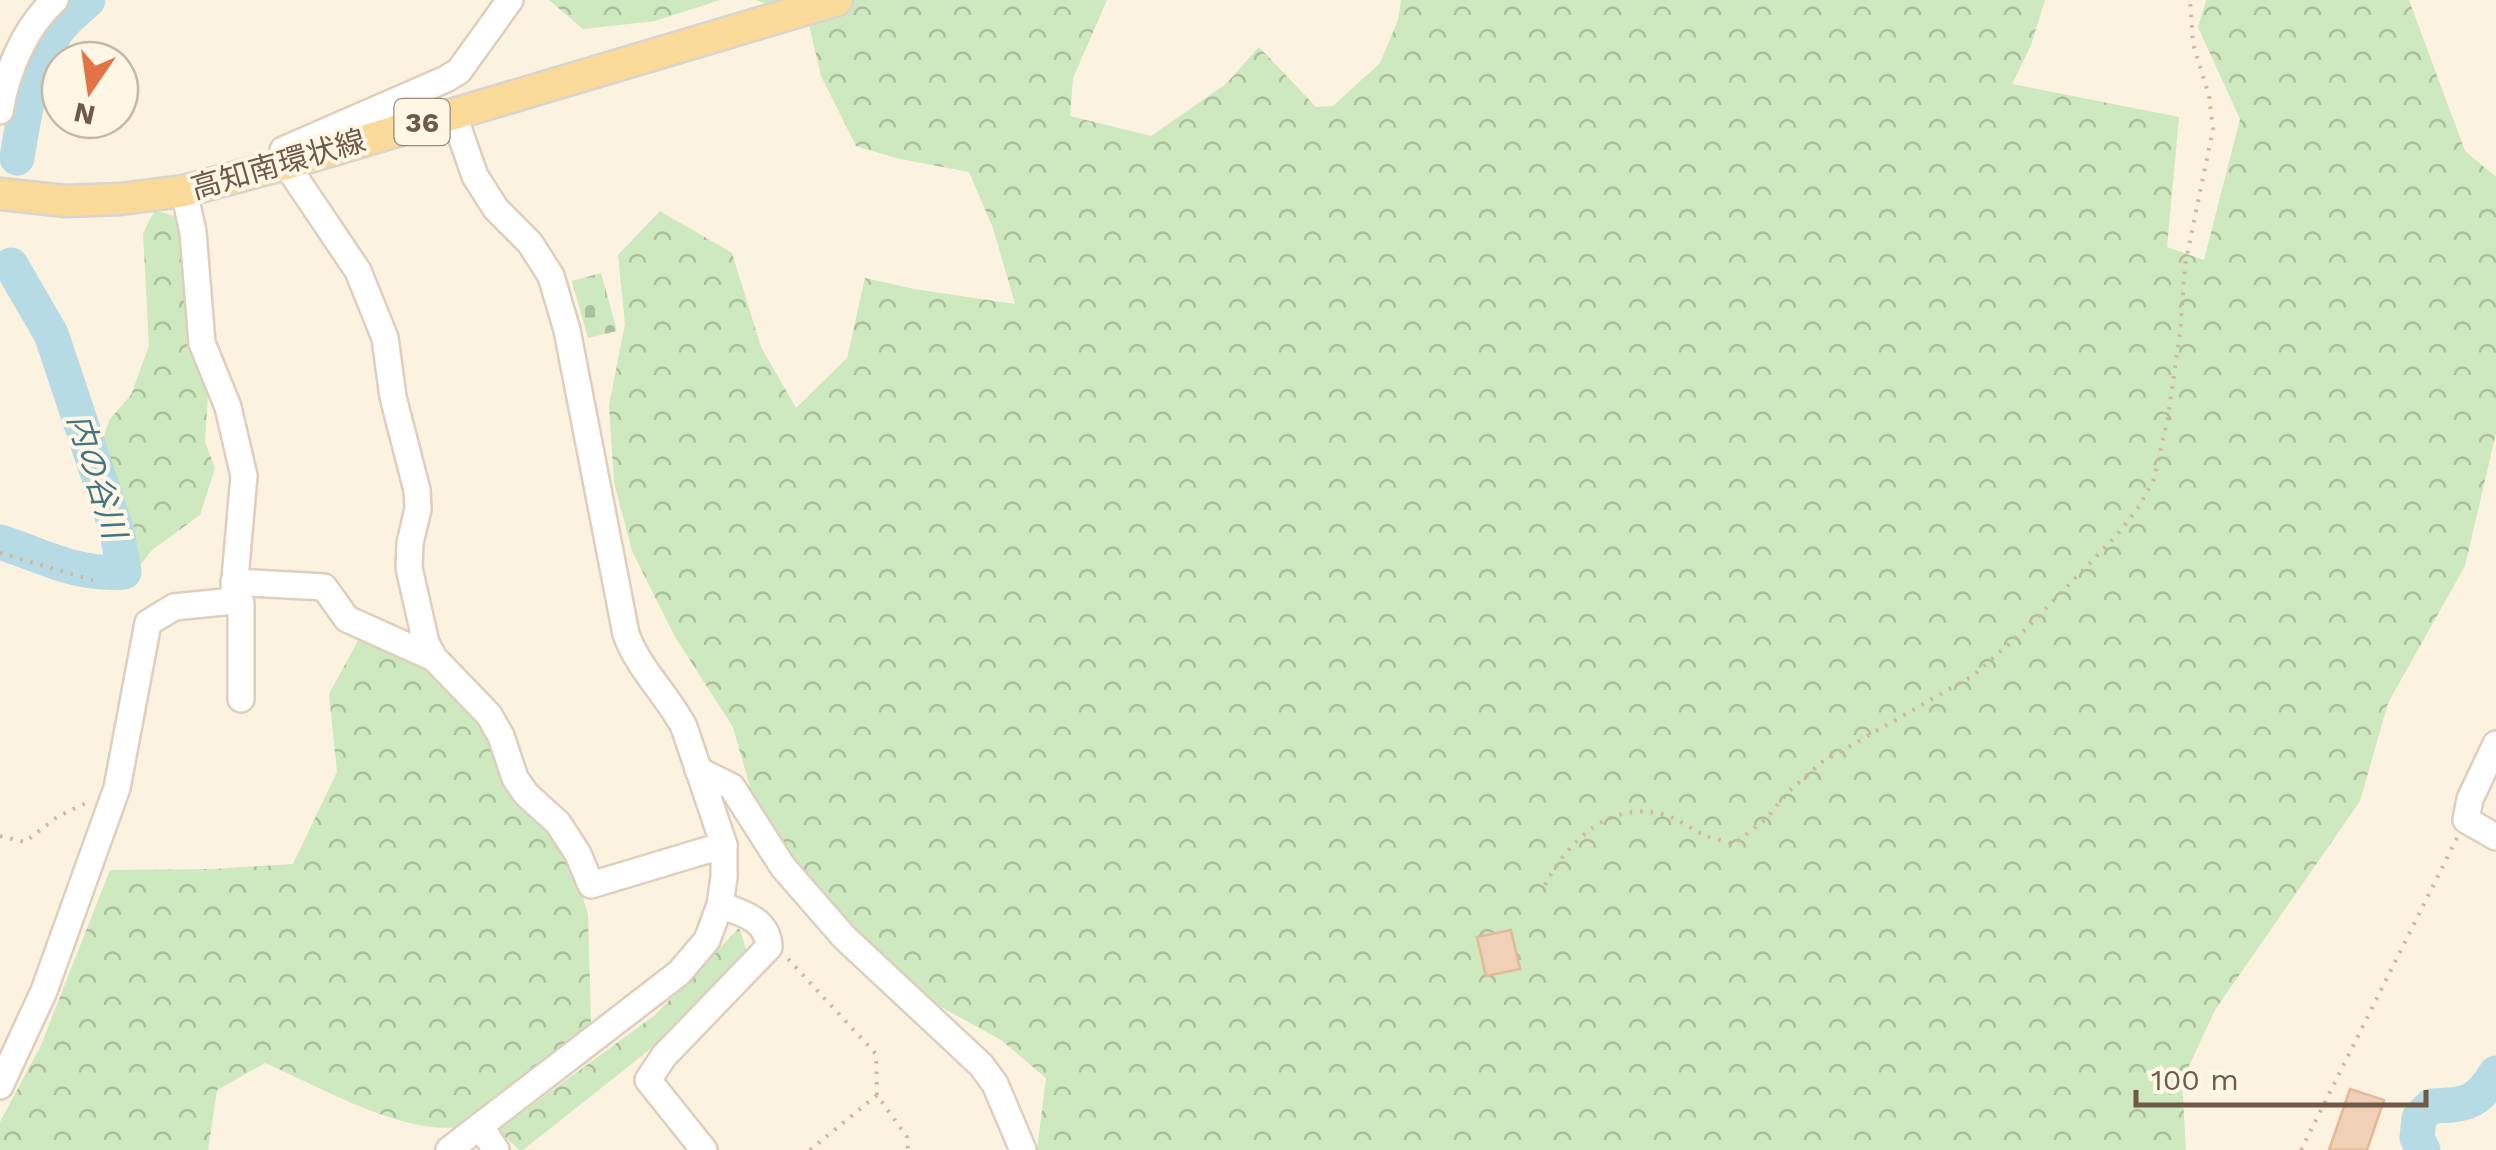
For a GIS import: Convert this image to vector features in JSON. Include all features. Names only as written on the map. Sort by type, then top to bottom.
[{"type":"main road","name":"高知南環状線","points":[[0,194],[66,201],[120,200],[184,191],[837,0]]},
{"type":"street","points":[[0,112],[9,46],[55,0]]},
{"type":"street","points":[[510,0],[458,71],[446,80],[283,150],[286,164],[358,271],[385,338],[393,397],[417,490],[409,568],[426,643],[434,658],[489,715],[501,736],[515,778],[526,794],[558,823],[578,854],[590,885],[724,844]]},
{"type":"street","points":[[449,1150],[680,973],[707,940],[720,905],[724,844],[676,712],[634,656],[626,634],[567,330],[551,276],[530,243],[496,209],[474,176],[453,112]]},
{"type":"street","points":[[184,191],[192,232],[202,343],[228,407],[244,476],[233,592],[241,604],[241,699]]},
{"type":"street","points":[[0,1086],[44,991],[117,788],[148,624],[174,607],[233,592],[324,586],[347,619],[434,658]]},
{"type":"street","points":[[2496,744],[2470,799],[2466,820],[2496,837]]},
{"type":"street","points":[[698,770],[732,787],[783,867],[844,937],[981,1065],[995,1084],[1023,1150]]},
{"type":"street","points":[[704,1150],[648,1080],[664,1056],[769,948],[768,939],[750,914],[720,905]]},
{"type":"street","points":[[480,1126],[496,1150]]},
{"type":"path","points":[[1545,885],[1558,860],[1603,819],[1635,810],[1665,815],[1701,834],[1734,844],[1750,834],[1787,792],[1822,762],[1974,674],[2027,628],[2138,508],[2154,479],[2168,417],[2185,265],[2213,129],[2209,96],[2193,44],[2190,0]]},
{"type":"path","points":[[0,554],[98,582]]},
{"type":"path","points":[[0,836],[25,842],[57,816],[117,788]]},
{"type":"path","points":[[2301,1150],[2466,820]]},
{"type":"path","points":[[768,939],[876,1054],[877,1095],[907,1137],[908,1150]]},
{"type":"path","points":[[810,1150],[877,1095]]},
{"type":"green space","points":[[549,0],[720,0],[655,21],[583,29]]},
{"type":"green space","points":[[755,0],[1107,0],[1073,78],[1070,116],[1151,136],[1226,84],[1259,47],[1316,107],[1333,106],[1380,63],[1398,20],[1401,0],[2045,0],[2031,45],[2012,84],[2179,117],[2167,247],[2204,260],[2240,119],[2198,27],[2206,0],[2409,0],[2465,151],[2496,177],[2496,433],[2465,566],[2388,703],[2360,801],[2215,1010],[2182,1081],[2186,1150],[1037,1150],[1046,1078],[1001,1040],[912,991],[828,906],[759,819],[733,727],[675,637],[632,551],[614,482],[609,405],[625,324],[618,255],[660,211],[732,253],[761,347],[796,408],[847,358],[865,278],[1015,304],[993,228],[969,172],[856,146],[821,76],[807,16]]},
{"type":"green space","points":[[155,210],[180,218],[192,254],[184,301],[199,345],[208,394],[205,442],[215,468],[200,515],[152,550],[130,578],[126,546],[103,484],[97,454],[110,419],[131,395],[149,346],[143,233]]},
{"type":"green space","points":[[601,273],[617,331],[588,338],[572,281]]},
{"type":"green space","points":[[365,628],[414,649],[469,701],[572,857],[588,915],[591,1021],[505,1097],[460,1127],[412,1124],[387,1116],[265,1063],[217,1090],[208,1150],[0,1150],[0,1122],[41,1045],[110,870],[293,864],[337,772],[329,694]]},
{"type":"green space","points":[[739,928],[747,952],[653,1047],[523,1150],[498,1130],[655,1015]]},
{"type":"building","points":[[1511,930],[1520,969],[1486,976],[1477,937]]},
{"type":"building","points":[[2350,1089],[2384,1100],[2367,1150],[2329,1150]]},
{"type":"waterway","name":"内の谷川","points":[[17,158],[30,90],[49,42],[88,0]]},
{"type":"waterway","name":"内の谷川","points":[[0,542],[75,568],[124,572],[117,531],[51,334],[11,265]]},
{"type":"waterway","points":[[2423,1150],[2417,1138],[2419,1118],[2431,1106],[2470,1101],[2496,1073]]}]
